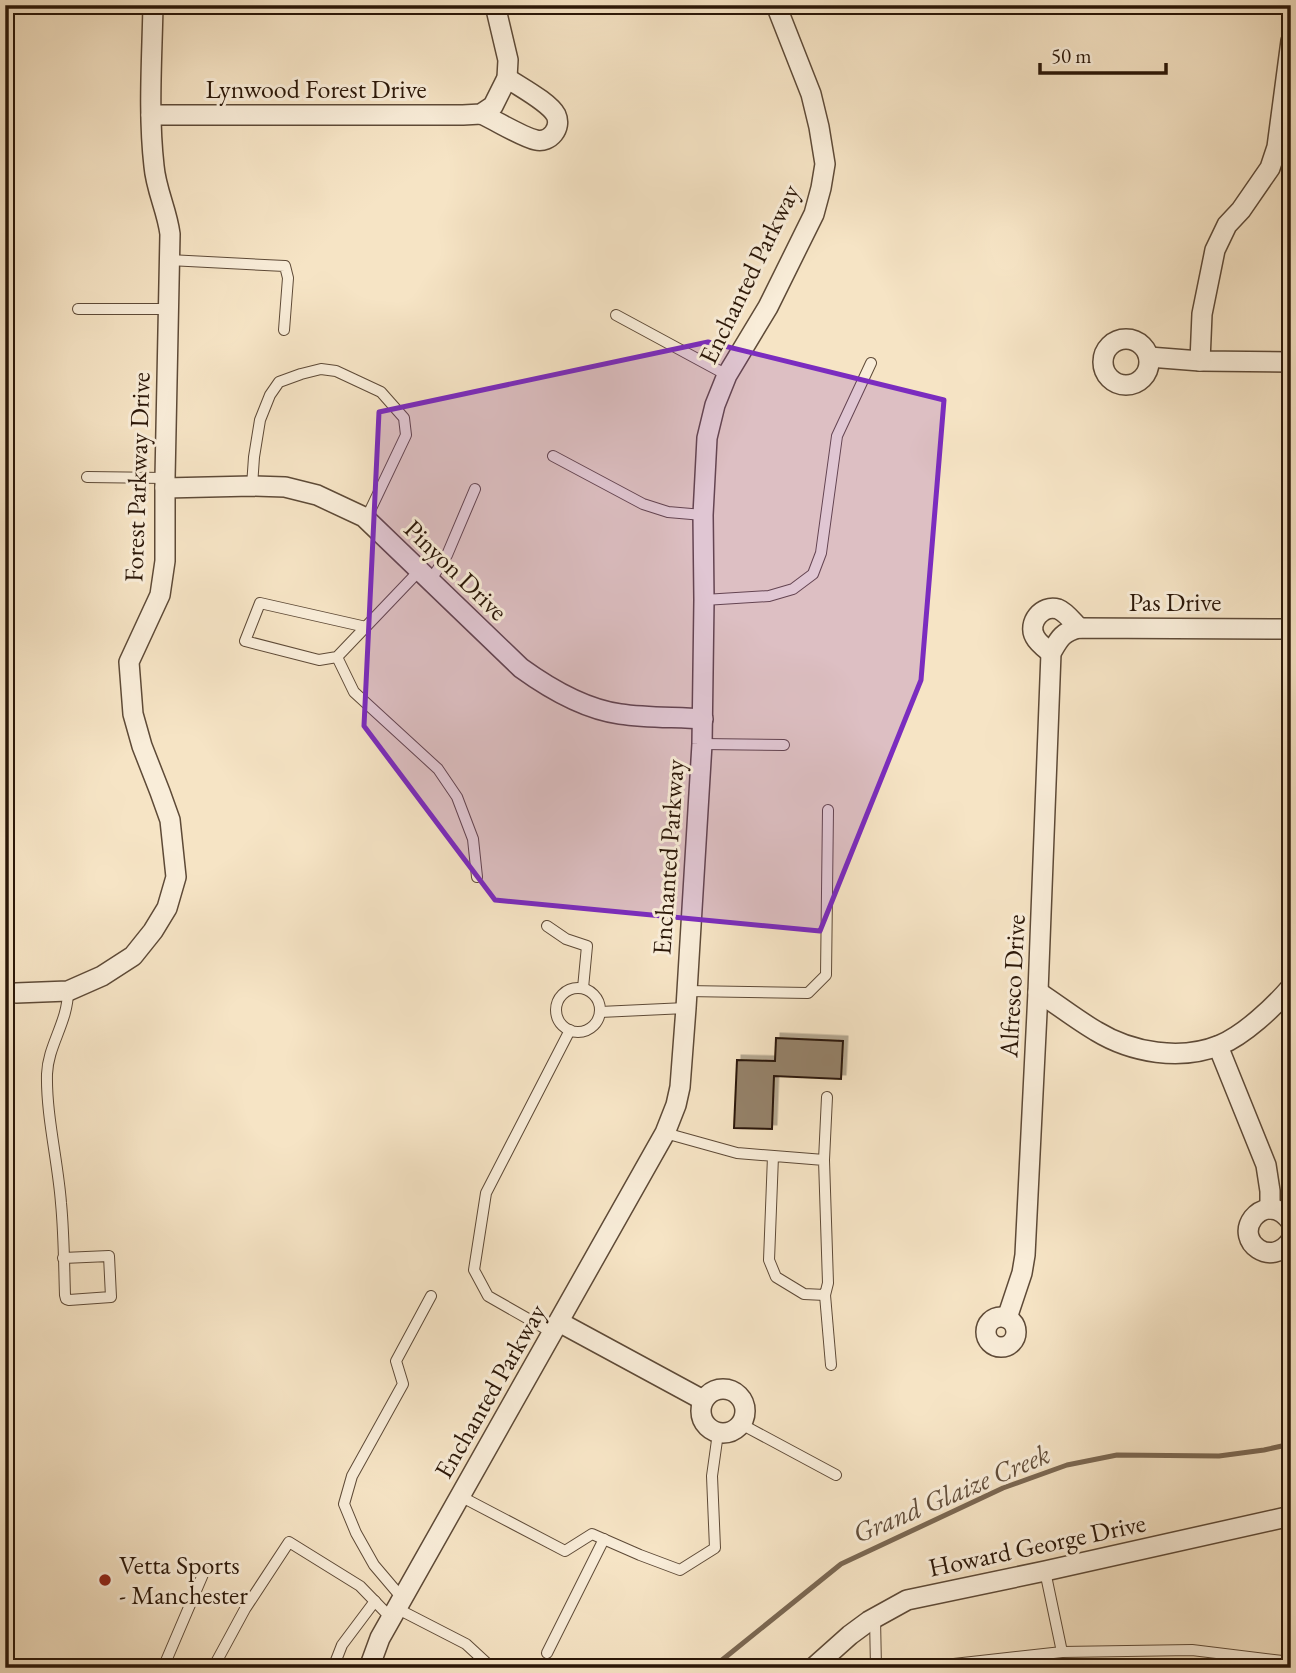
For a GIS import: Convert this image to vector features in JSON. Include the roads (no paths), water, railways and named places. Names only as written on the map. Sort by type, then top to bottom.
[{"type":"street","points":[[151,115],[153,5]]},
{"type":"street","points":[[481,114],[493,106],[507,78],[509,60],[495,5]]},
{"type":"street","name":"Enchanted Parkway","points":[[369,1668],[380,1638],[665,1133],[676,1105],[680,1087],[702,744],[707,438],[715,405],[727,375],[768,307],[814,214],[825,164],[811,94],[776,5]]},
{"type":"street","points":[[1200,361],[1202,314],[1214,250],[1227,225],[1241,210],[1270,168],[1278,147],[1291,41]]},
{"type":"street","name":"Lynwood Forest Drive","points":[[151,115],[481,114],[536,140],[548,138],[558,124],[554,112],[507,78]]},
{"type":"street","name":"Forest Parkway Drive","points":[[10,992],[68,991],[102,976],[133,956],[167,908],[176,877],[170,820],[133,714],[129,662],[160,595],[165,561],[170,234],[168,217],[156,187],[151,115]]},
{"type":"street","points":[[1149,357],[1200,361],[1291,362]]},
{"type":"street","name":"Pinyon Drive","points":[[165,483],[285,487],[317,495],[366,520],[521,668],[543,684],[588,705],[618,713],[703,719]]},
{"type":"street","points":[[1051,653],[1035,638],[1032,630],[1037,616],[1052,608],[1059,609],[1070,632]]},
{"type":"street","name":"Pas Drive","points":[[1070,632],[1291,629]]},
{"type":"street","name":"Alfresco Drive","points":[[1007,1318],[1025,1255],[1051,653],[1070,632]]},
{"type":"street","points":[[1038,992],[1119,1043],[1152,1053],[1188,1053],[1219,1045],[1237,1036],[1291,988]]},
{"type":"street","points":[[1219,1045],[1266,1165],[1270,1209]]},
{"type":"street","points":[[1291,1222],[1278,1210],[1262,1210],[1251,1220],[1248,1230],[1253,1245],[1259,1250],[1271,1253],[1285,1248],[1291,1240]]},
{"type":"street","points":[[556,1327],[703,1400]]},
{"type":"street","points":[[722,1388],[737,1392],[745,1402],[746,1410],[741,1424],[726,1433],[710,1429],[701,1416],[703,1400],[714,1390],[722,1388]]},
{"type":"street","name":"Howard George Drive","points":[[813,1668],[850,1635],[907,1600],[1291,1516]]},
{"type":"lane","points":[[169,260],[285,266],[288,278],[284,330]]},
{"type":"lane","points":[[78,309],[168,309]]},
{"type":"lane","points":[[616,315],[727,375]]},
{"type":"lane","points":[[704,600],[768,596],[793,589],[813,574],[821,553],[837,436],[871,363]]},
{"type":"lane","points":[[252,486],[260,420],[279,382],[321,369],[336,371],[382,392],[404,418],[406,435],[366,520]]},
{"type":"lane","points":[[552,456],[643,504],[668,512],[704,515]]},
{"type":"lane","points":[[87,477],[165,483]]},
{"type":"lane","points":[[366,627],[260,603],[245,641],[319,660],[337,657],[366,627],[447,555],[475,489]]},
{"type":"lane","points":[[337,657],[354,692],[438,769],[457,797],[472,839],[477,877]]},
{"type":"lane","points":[[702,744],[784,745]]},
{"type":"lane","points":[[600,1012],[686,1000],[808,993],[825,975],[828,810]]},
{"type":"lane","points":[[547,926],[566,939],[587,946],[583,988]]},
{"type":"lane","points":[[583,988],[594,995],[600,1012],[597,1021],[581,1032],[562,1025],[557,1006],[559,999],[569,990],[583,988]]},
{"type":"lane","points":[[63,1258],[109,1256],[111,1297],[66,1299],[63,1258],[62,1204],[47,1072],[50,1055],[68,1006],[68,991]]},
{"type":"lane","points":[[556,1327],[488,1296],[474,1270],[486,1193],[570,1030]]},
{"type":"lane","points":[[827,1097],[824,1160],[828,1283],[825,1296],[831,1365]]},
{"type":"lane","points":[[665,1133],[737,1153],[824,1160]]},
{"type":"lane","points":[[772,1156],[769,1259],[776,1277],[804,1294],[825,1296]]},
{"type":"lane","points":[[397,1608],[356,1533],[344,1504],[352,1475],[403,1384],[396,1361],[431,1296]]},
{"type":"lane","points":[[741,1424],[836,1475]]},
{"type":"lane","points":[[460,1496],[565,1551],[592,1534],[680,1570],[715,1548],[712,1476],[718,1433]]},
{"type":"lane","points":[[547,1653],[604,1539]]},
{"type":"lane","points":[[213,1668],[246,1609],[289,1542],[360,1586],[375,1601],[397,1608],[466,1644],[492,1668]]},
{"type":"lane","points":[[1045,1571],[1062,1651]]},
{"type":"lane","points":[[163,1668],[204,1572]]},
{"type":"lane","points":[[333,1668],[342,1645],[375,1601]]},
{"type":"lane","points":[[875,1618],[876,1668]]},
{"type":"lane","points":[[918,1668],[1062,1651],[1192,1650],[1291,1662]]},
{"type":"waterway","name":"Grand Glaize Creek","points":[[706,1668],[722,1660],[841,1564],[1003,1488],[1067,1465],[1117,1455],[1219,1456],[1291,1444]]},
{"type":"place","name":"Vetta Sports - Manchester","points":[[105,1580]]}]
